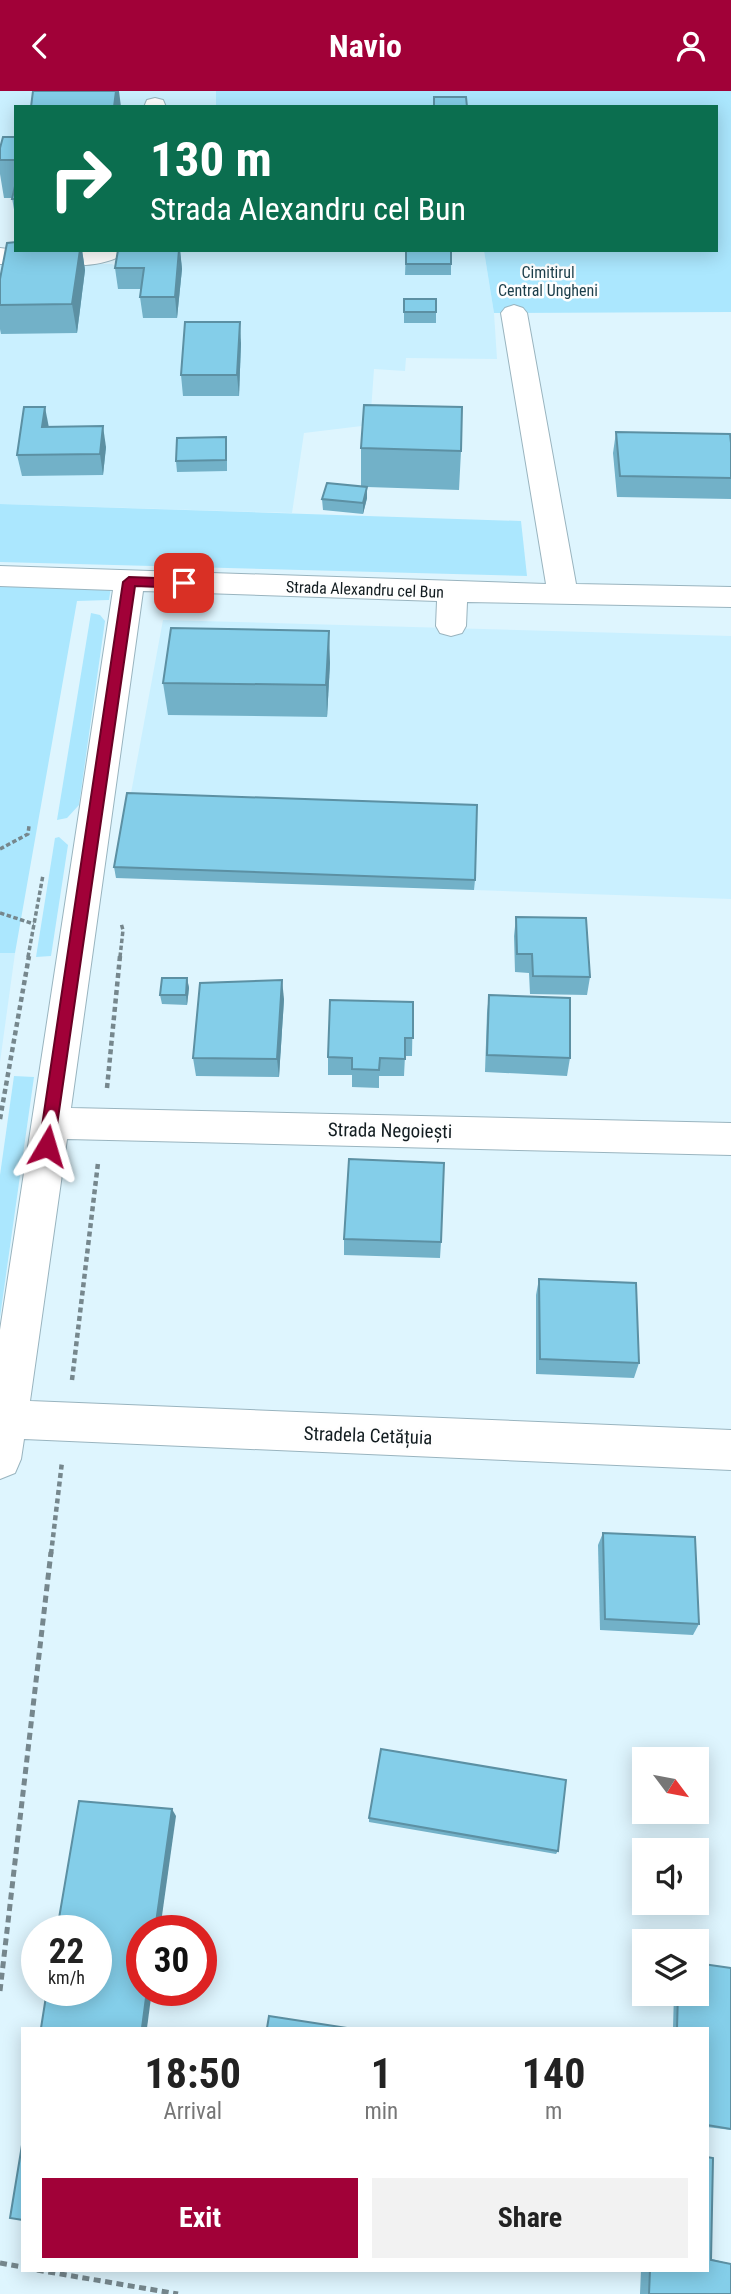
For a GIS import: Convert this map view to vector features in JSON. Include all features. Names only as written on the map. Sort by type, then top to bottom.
[{"type":"street","points":[[0,256],[100,257],[110,252]]},
{"type":"street","points":[[514,313],[562,592]]},
{"type":"street","name":"Strada Alexandru cel Bun","points":[[0,576],[453,592],[731,597]]},
{"type":"street","points":[[3,1439],[38,1217],[49,1123],[129,582]]},
{"type":"street","points":[[451,626],[453,592]]},
{"type":"street","name":"Strada Negoiești","points":[[49,1123],[731,1139]]},
{"type":"street","name":"Stradela Cetățuia","points":[[3,1439],[67,1422],[731,1450]]},
{"type":"path","points":[[0,849],[28,834],[29,826]]},
{"type":"path","points":[[0,1119],[45,863]]},
{"type":"path","points":[[0,913],[34,924]]},
{"type":"path","points":[[0,1991],[103,1123],[123,930],[119,917]]},
{"type":"path","points":[[0,1067],[9,1067]]},
{"type":"path","points":[[0,2263],[21,2267]]},
{"type":"path","points":[[49,2272],[178,2294]]},
{"type":"shaded area","points":[[0,91],[216,91],[216,105],[14,105],[14,151],[0,150]]},
{"type":"shaded area","points":[[169,252],[484,252],[494,313],[497,359],[406,358],[405,371],[374,369],[370,425],[304,433],[292,513],[0,504],[0,264],[112,264],[121,269]]},
{"type":"shaded area","points":[[163,620],[731,636],[731,899],[474,890],[129,804]]},
{"type":"shaded area","points":[[0,953],[15,953],[0,1062]]},
{"type":"green space","name":"Cimitirul Central Ungheni","points":[[216,91],[731,91],[731,312],[494,313],[484,252],[718,252],[718,105],[216,105]]},
{"type":"green space","points":[[0,504],[521,521],[527,576],[0,562]]},
{"type":"green space","points":[[0,584],[111,587],[109,600],[77,601],[15,953],[0,953]]},
{"type":"green space","points":[[91,613],[100,615],[105,621],[79,805],[67,818],[57,820]]},
{"type":"green space","points":[[59,837],[68,845],[51,956],[36,957],[55,838]]},
{"type":"green space","points":[[14,1076],[34,1077],[0,1317],[0,1175]]},
{"type":"building","points":[[33,91],[116,91],[114,105],[31,105]]},
{"type":"building","points":[[434,97],[466,97],[467,105],[434,105]]},
{"type":"building","points":[[3,137],[14,137],[14,160],[0,160]]},
{"type":"building","points":[[14,242],[14,252],[80,252],[72,304],[0,305],[0,279],[7,243]]},
{"type":"building","points":[[118,252],[179,252],[175,297],[140,297],[144,268],[115,268]]},
{"type":"building","points":[[406,252],[451,252],[451,264],[406,264]]},
{"type":"building","points":[[404,299],[436,299],[436,312],[404,312]]},
{"type":"building","points":[[185,322],[240,322],[237,375],[181,375]]},
{"type":"building","points":[[364,405],[462,407],[461,451],[361,448]]},
{"type":"building","points":[[24,407],[45,407],[42,427],[103,426],[100,454],[17,455]]},
{"type":"building","points":[[616,432],[730,434],[731,478],[620,476]]},
{"type":"building","points":[[226,437],[226,460],[176,461],[177,438]]},
{"type":"building","points":[[327,483],[367,487],[363,503],[322,499]]},
{"type":"building","points":[[171,628],[329,631],[326,685],[163,683]]},
{"type":"building","points":[[127,793],[477,805],[475,880],[114,867]]},
{"type":"building","points":[[516,917],[586,918],[590,977],[533,976],[532,954],[517,954]]},
{"type":"building","points":[[162,978],[187,978],[186,995],[160,995]]},
{"type":"building","points":[[282,980],[277,1059],[193,1058],[200,983]]},
{"type":"building","points":[[489,995],[570,998],[570,1058],[487,1055]]},
{"type":"building","points":[[330,1000],[413,1002],[413,1038],[405,1038],[405,1059],[380,1058],[379,1070],[352,1069],[352,1058],[328,1057]]},
{"type":"building","points":[[349,1159],[444,1163],[441,1242],[344,1239]]},
{"type":"building","points":[[539,1279],[636,1283],[639,1363],[540,1359]]},
{"type":"building","points":[[603,1533],[695,1537],[699,1624],[605,1619]]},
{"type":"building","points":[[381,1749],[566,1780],[558,1851],[369,1818]]},
{"type":"building","points":[[79,1801],[172,1809],[157,1915],[126,1915],[126,2006],[145,2006],[142,2027],[41,2027],[44,2006],[112,2006],[112,1915],[60,1915]]},
{"type":"building","points":[[709,1965],[731,1968],[731,2129],[709,2125],[709,2027],[677,2027],[678,2006],[709,2006]]},
{"type":"building","points":[[269,2016],[340,2027],[267,2027]]},
{"type":"building","points":[[21,2151],[21,2220],[10,2218]]},
{"type":"building","points":[[709,2157],[713,2158],[711,2260],[731,2264],[731,2294],[649,2294],[650,2272],[709,2272]]},
{"type":"route","points":[[47,1146],[129,582],[184,583]]}]
